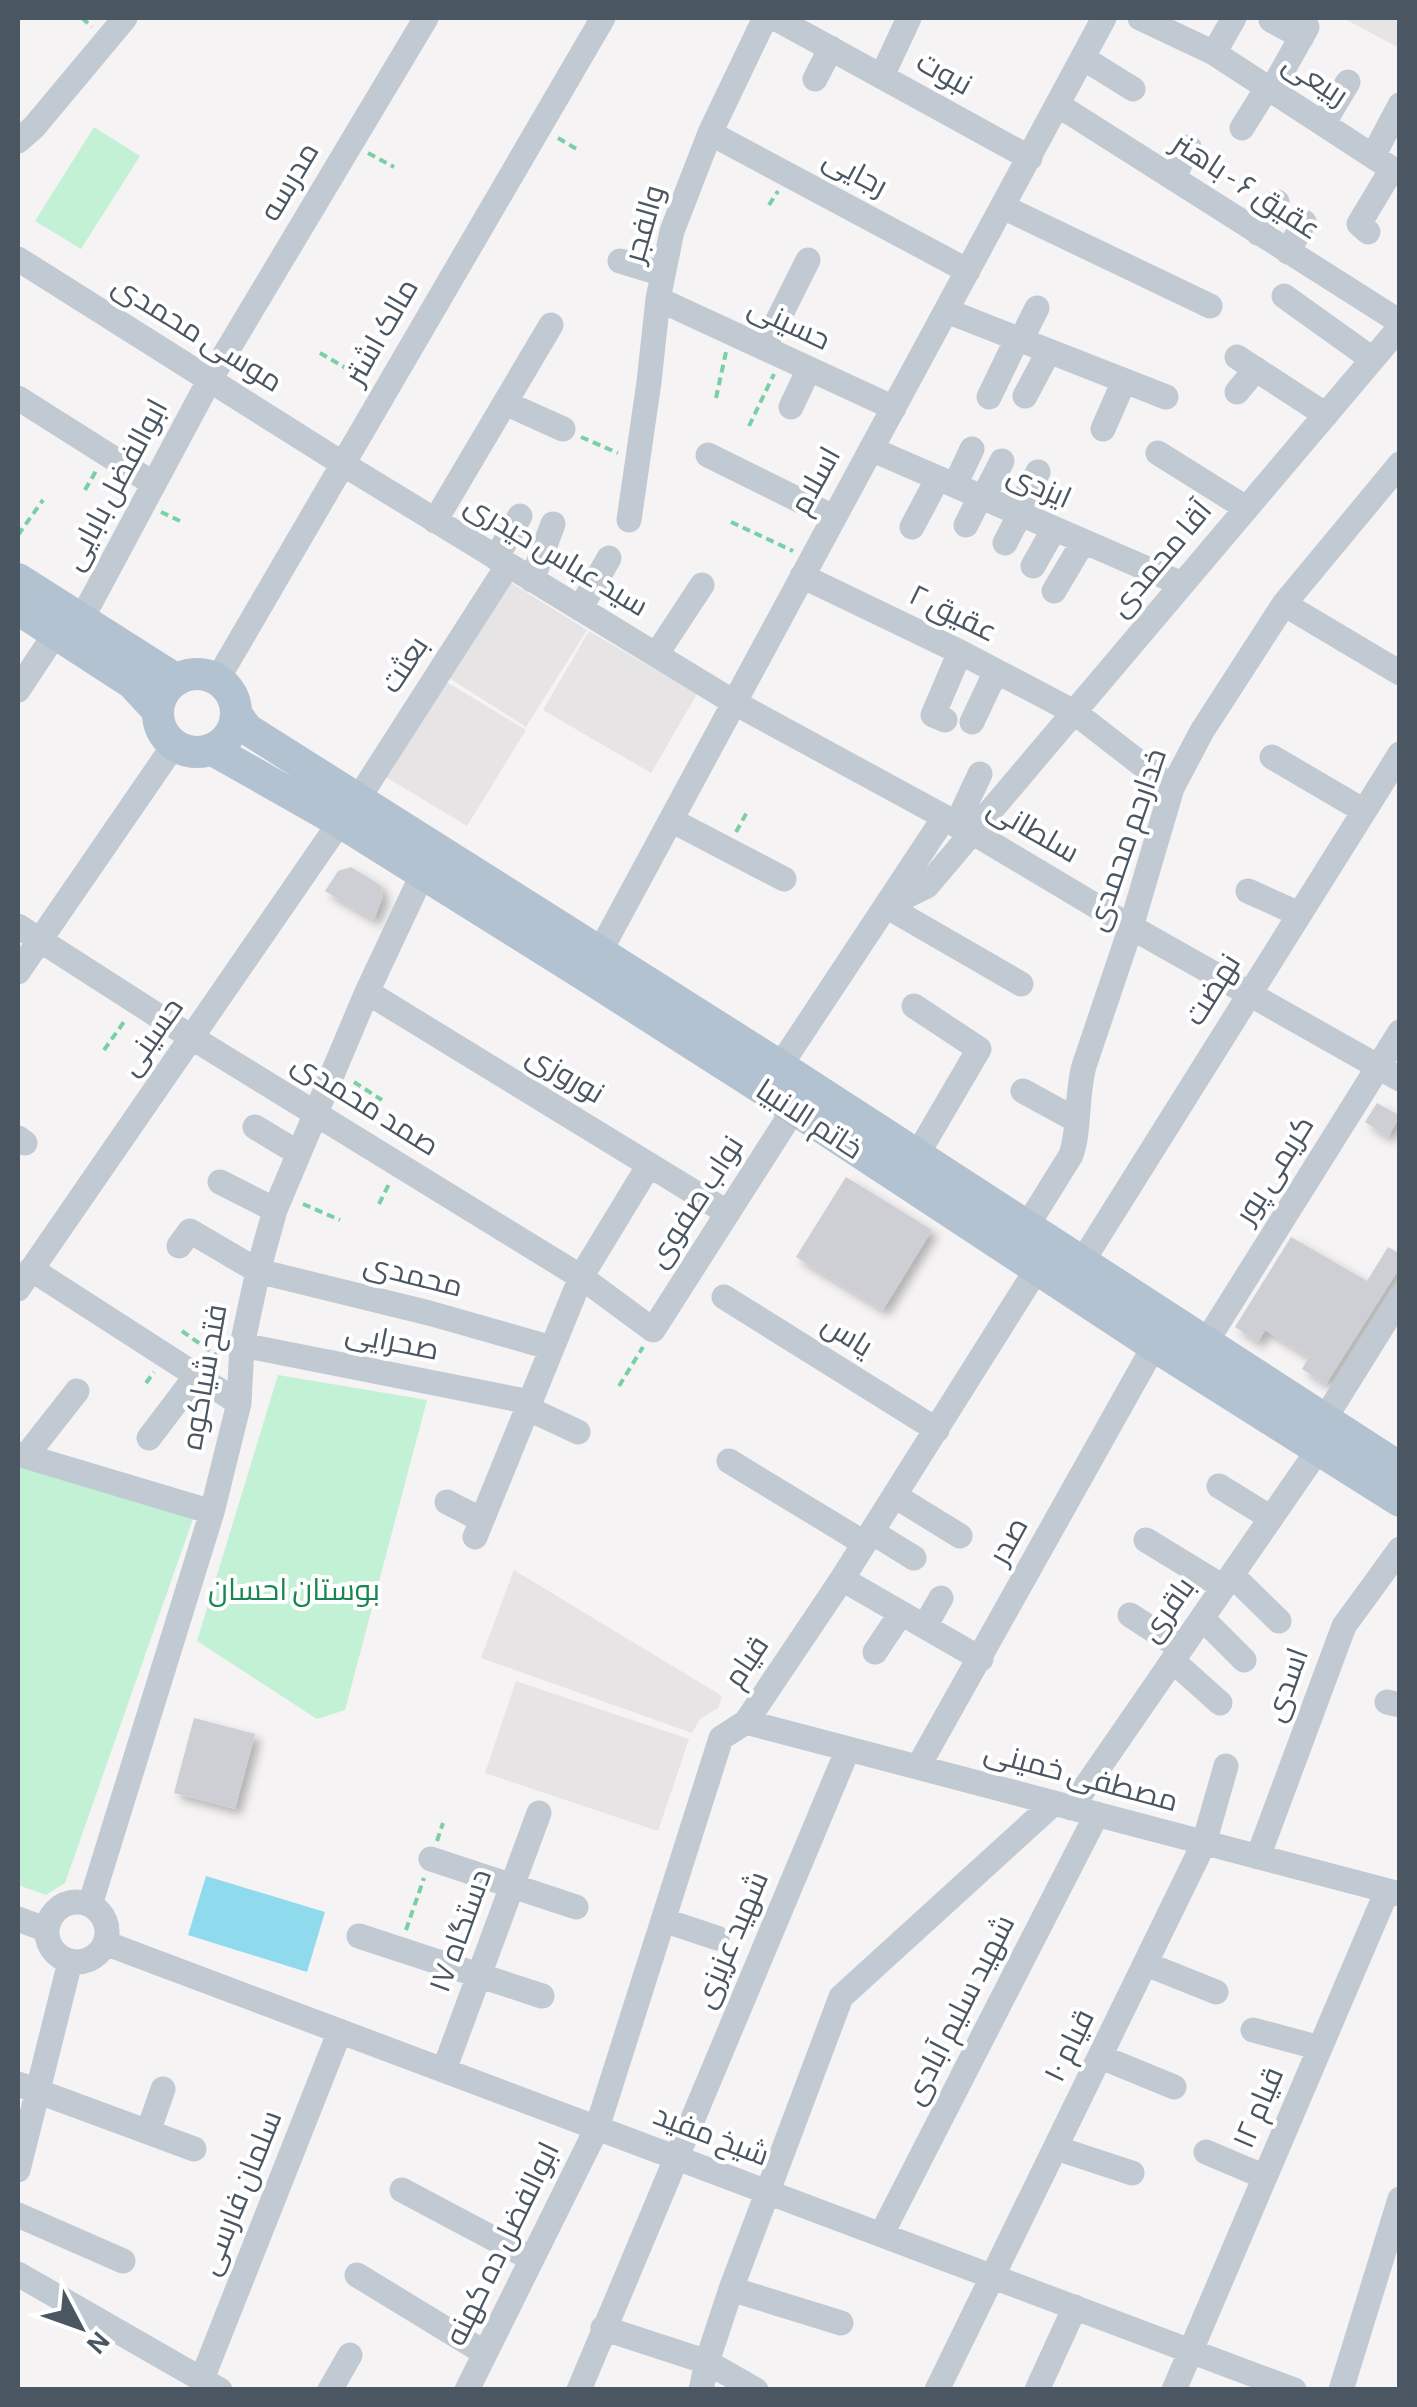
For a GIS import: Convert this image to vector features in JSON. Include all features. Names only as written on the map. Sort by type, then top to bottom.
[{"type":"main road","points":[[18,579],[158,711]]},
{"type":"main road","points":[[18,609],[68,627],[177,680]]},
{"type":"main road","points":[[197,674],[218,680],[232,694],[236,715],[230,736],[213,750],[192,752],[174,745],[159,724],[161,698],[177,680],[197,674]]},
{"type":"main road","name":"خاتم الانبیا","points":[[236,715],[247,729],[422,875],[780,1066],[917,1155],[1040,1246],[1154,1346],[1321,1435],[1400,1468]]},
{"type":"main road","name":"خاتم الانبیا","points":[[213,750],[348,810],[592,964],[794,1110],[1040,1246],[1082,1262],[1206,1342],[1400,1501]]},
{"type":"street","points":[[18,140],[34,127],[126,18]]},
{"type":"street","name":"مدرسه","points":[[209,380],[426,18]]},
{"type":"street","name":"مالک اشتر","points":[[218,680],[603,18]]},
{"type":"street","name":"والفجر","points":[[629,520],[672,231],[710,133],[765,18]]},
{"type":"street","name":"نبوت","points":[[775,18],[1030,158]]},
{"type":"street","points":[[882,76],[909,18]]},
{"type":"street","name":"اسلام","points":[[592,964],[1104,18]]},
{"type":"street","name":"ربیعی","points":[[1140,18],[1214,54],[1388,166]]},
{"type":"street","points":[[1214,54],[1234,18]]},
{"type":"street","points":[[1242,128],[1305,32],[1271,20]]},
{"type":"street","points":[[815,80],[831,48]]},
{"type":"street","points":[[1083,58],[1133,88]]},
{"type":"street","points":[[1323,124],[1348,82]]},
{"type":"street","name":"عقیق ۶ - باهنر","points":[[1058,105],[1400,325]]},
{"type":"street","points":[[1368,232],[1359,224],[1388,166],[1400,106]]},
{"type":"street","name":"رجایی","points":[[710,133],[968,271]]},
{"type":"street","points":[[1172,178],[1189,147]]},
{"type":"street","points":[[1258,233],[1277,202]]},
{"type":"street","points":[[1004,207],[1210,306]]},
{"type":"street","points":[[1288,252],[1304,222]]},
{"type":"street","name":"موسی محمدی","points":[[18,259],[343,464]]},
{"type":"street","points":[[773,352],[781,294],[808,260]]},
{"type":"street","name":"حسینی","points":[[620,262],[732,334],[894,408]]},
{"type":"street","points":[[1284,296],[1372,360]]},
{"type":"street","points":[[989,397],[1037,308]]},
{"type":"street","points":[[947,311],[1166,397]]},
{"type":"street","points":[[435,520],[552,325]]},
{"type":"street","name":"آقا محمدی","points":[[957,825],[1074,712],[1400,325]]},
{"type":"street","points":[[1025,396],[1049,351]]},
{"type":"street","points":[[1237,392],[1246,363],[1326,415]]},
{"type":"street","points":[[791,407],[810,369]]},
{"type":"street","name":"ابوالفضل بابایی","points":[[18,690],[68,627],[154,484],[209,380]]},
{"type":"street","points":[[1103,429],[1124,381]]},
{"type":"street","points":[[18,398],[154,484]]},
{"type":"street","points":[[505,403],[563,429]]},
{"type":"street","name":"ایزدی","points":[[871,449],[1182,584]]},
{"type":"street","points":[[912,527],[972,449]]},
{"type":"street","points":[[1158,453],[1246,508]]},
{"type":"street","points":[[708,454],[833,518]]},
{"type":"street","points":[[966,525],[1002,461]]},
{"type":"street","name":"سید عباس حیدری","points":[[343,464],[735,704]]},
{"type":"street","name":"خدارحم محمدی","points":[[1040,1246],[1075,1144],[1078,1088],[1084,1066],[1172,788],[1202,730],[1284,604],[1400,464]]},
{"type":"street","points":[[1005,543],[1038,472]]},
{"type":"street","name":"بعثت","points":[[348,810],[502,561],[520,516]]},
{"type":"street","points":[[532,580],[553,524]]},
{"type":"street","points":[[1033,566],[1054,529]]},
{"type":"street","points":[[1054,591],[1083,542]]},
{"type":"street","points":[[580,609],[609,558]]},
{"type":"street","name":"عقیق ۲","points":[[806,568],[1074,712],[1172,788]]},
{"type":"street","points":[[656,656],[702,585]]},
{"type":"street","points":[[1284,604],[1400,673]]},
{"type":"street","points":[[944,720],[933,715],[960,652]]},
{"type":"street","points":[[972,722],[996,671]]},
{"type":"street","name":"سلطانی","points":[[735,704],[957,825],[1389,1073]]},
{"type":"street","points":[[18,972],[28,933],[174,745]]},
{"type":"street","name":"نهضت","points":[[1082,1262],[1400,754]]},
{"type":"street","points":[[1272,757],[1364,811]]},
{"type":"street","points":[[780,1066],[886,906],[957,825],[980,774]]},
{"type":"street","name":"حسینی","points":[[24,1279],[348,810]]},
{"type":"street","points":[[671,820],[784,880]]},
{"type":"street","name":"فتح شیاکوه","points":[[90,1905],[212,1512],[239,1403],[242,1345],[278,1202],[314,1112],[422,875]]},
{"type":"street","points":[[1248,891],[1299,914]]},
{"type":"street","points":[[886,906],[1022,984]]},
{"type":"street","name":"صمد محمدی","points":[[28,933],[581,1277],[653,1330]]},
{"type":"street","name":"نوروزی","points":[[367,992],[728,1213]]},
{"type":"street","points":[[914,1006],[980,1049],[917,1155]]},
{"type":"street","name":"کریمی پور","points":[[1206,1342],[1389,1073],[1400,1032]]},
{"type":"street","points":[[1023,1091],[1076,1120]]},
{"type":"street","name":"نواب صفوی","points":[[653,1330],[794,1110]]},
{"type":"street","points":[[256,1127],[298,1153]]},
{"type":"street","points":[[447,1502],[479,1528],[581,1277],[649,1165]]},
{"type":"street","points":[[220,1182],[278,1202]]},
{"type":"street","name":"محمدی","points":[[178,1246],[190,1231],[258,1271],[552,1348]]},
{"type":"street","name":"قیام","points":[[597,2128],[720,1738],[746,1722],[842,1579],[937,1430],[1040,1246]]},
{"type":"street","points":[[24,1279],[239,1403]]},
{"type":"street","name":"یاس","points":[[724,1297],[937,1430]]},
{"type":"street","name":"باقری","points":[[701,2390],[731,2289],[841,1996],[1062,1805],[1177,1654],[1271,1518],[1400,1298]]},
{"type":"street","name":"صحرایی","points":[[242,1345],[529,1405],[578,1432]]},
{"type":"street","name":"صدر","points":[[918,1768],[1154,1346]]},
{"type":"street","points":[[150,1438],[196,1376]]},
{"type":"street","points":[[76,1391],[22,1455],[212,1512]]},
{"type":"street","points":[[728,1461],[914,1558]]},
{"type":"street","points":[[1219,1486],[1271,1518]]},
{"type":"street","points":[[894,1496],[960,1536]]},
{"type":"street","points":[[1146,1540],[1228,1581],[1279,1621]]},
{"type":"street","name":"اسدی","points":[[1258,1857],[1344,1626],[1400,1549]]},
{"type":"street","points":[[842,1579],[981,1658]]},
{"type":"street","points":[[924,1626],[941,1598]]},
{"type":"street","points":[[875,1652],[901,1613]]},
{"type":"street","points":[[1130,1615],[1177,1654],[1220,1703]]},
{"type":"street","points":[[1202,1618],[1244,1660]]},
{"type":"street","name":"مصطفی خمینی","points":[[746,1722],[1393,1892]]},
{"type":"street","name":"شهید عزیزی","points":[[579,2390],[848,1749]]},
{"type":"street","name":"قیام ۱۰","points":[[937,2390],[1204,1842],[1226,1766]]},
{"type":"street","name":"۱۷ دستگاه","points":[[444,2070],[539,1814]]},
{"type":"street","name":"شهید سلیم آبادی","points":[[881,2234],[1097,1814]]},
{"type":"street","points":[[431,1858],[576,1908]]},
{"type":"street","name":"قیام ۱۲","points":[[1174,2390],[1320,2048],[1393,1892]]},
{"type":"street","points":[[80,1902],[90,1905],[105,1921],[105,1943],[87,1961],[70,1962],[50,1947],[49,1920],[62,1906],[80,1902]]},
{"type":"street","points":[[18,1919],[47,1930]]},
{"type":"street","points":[[663,1920],[717,1938]]},
{"type":"street","points":[[359,1936],[542,1996]]},
{"type":"street","name":"شیخ مفید","points":[[105,1943],[1294,2390]]},
{"type":"street","points":[[18,2170],[28,2087],[70,1962]]},
{"type":"street","points":[[1146,1964],[1216,1992]]},
{"type":"street","points":[[1253,2030],[1320,2048]]},
{"type":"street","name":"سلمان فارسی","points":[[197,2382],[340,2032]]},
{"type":"street","points":[[1100,2057],[1174,2087]]},
{"type":"street","points":[[28,2087],[194,2149]]},
{"type":"street","points":[[148,2132],[163,2090]]},
{"type":"street","name":"ابوالفضل ده کهنه","points":[[467,2390],[597,2128]]},
{"type":"street","points":[[1056,2148],[1132,2173]]},
{"type":"street","points":[[1206,2152],[1264,2178]]},
{"type":"street","points":[[402,2190],[532,2259]]},
{"type":"street","points":[[1341,2390],[1400,2199]]},
{"type":"street","points":[[18,2215],[122,2261]]},
{"type":"street","points":[[18,2274],[197,2382]]},
{"type":"street","points":[[357,2275],[485,2353]]},
{"type":"street","points":[[731,2289],[841,2323]]},
{"type":"street","points":[[1037,2390],[1075,2308]]},
{"type":"street","points":[[604,2328],[707,2362],[756,2390]]},
{"type":"street","points":[[330,2390],[350,2354]]},
{"type":"path","points":[[351,143],[394,167]]},
{"type":"path","points":[[716,398],[732,334]]},
{"type":"path","points":[[749,426],[773,352]]},
{"type":"path","points":[[320,353],[386,391]]},
{"type":"path","points":[[563,429],[638,462]]},
{"type":"path","points":[[18,535],[43,500]]},
{"type":"path","points":[[731,522],[806,568]]},
{"type":"path","points":[[104,1050],[138,1002]]},
{"type":"path","points":[[334,1068],[382,1100]]},
{"type":"path","points":[[278,1202],[340,1220]]},
{"type":"path","points":[[619,1386],[653,1330]]},
{"type":"path","points":[[182,1332],[240,1372]]},
{"type":"path","points":[[400,1949],[431,1858]]},
{"type":"shaded area","points":[[1343,18],[1399,18],[1399,48]]},
{"type":"shaded area","points":[[503,578],[587,630],[526,727],[443,674]]},
{"type":"shaded area","points":[[589,631],[697,694],[651,773],[543,710]]},
{"type":"shaded area","points":[[440,678],[526,730],[467,826],[381,774]]},
{"type":"shaded area","points":[[514,1570],[722,1696],[718,1708],[700,1719],[692,1733],[481,1658]]},
{"type":"shaded area","points":[[516,1681],[689,1739],[658,1831],[485,1773]]},
{"type":"green space","points":[[94,127],[140,156],[81,249],[35,221]]},
{"type":"green space","name":"بوستان احسان","points":[[278,1375],[427,1400],[345,1710],[317,1719],[197,1641]]},
{"type":"green space","points":[[18,1466],[195,1513],[65,1883],[46,1895],[18,1885]]},
{"type":"water","points":[[206,1876],[325,1912],[307,1972],[188,1935]]},
{"type":"building","points":[[351,867],[380,885],[383,896],[374,920],[325,891],[338,871]]},
{"type":"building","points":[[1377,1103],[1400,1116],[1388,1137],[1365,1122]]},
{"type":"building","points":[[846,1177],[932,1230],[883,1310],[796,1257]]},
{"type":"building","points":[[1291,1237],[1367,1281],[1388,1247],[1400,1254],[1400,1267],[1326,1384],[1302,1369],[1309,1357],[1265,1330],[1258,1342],[1235,1327]]},
{"type":"building","points":[[194,1718],[255,1734],[235,1809],[174,1793]]}]
